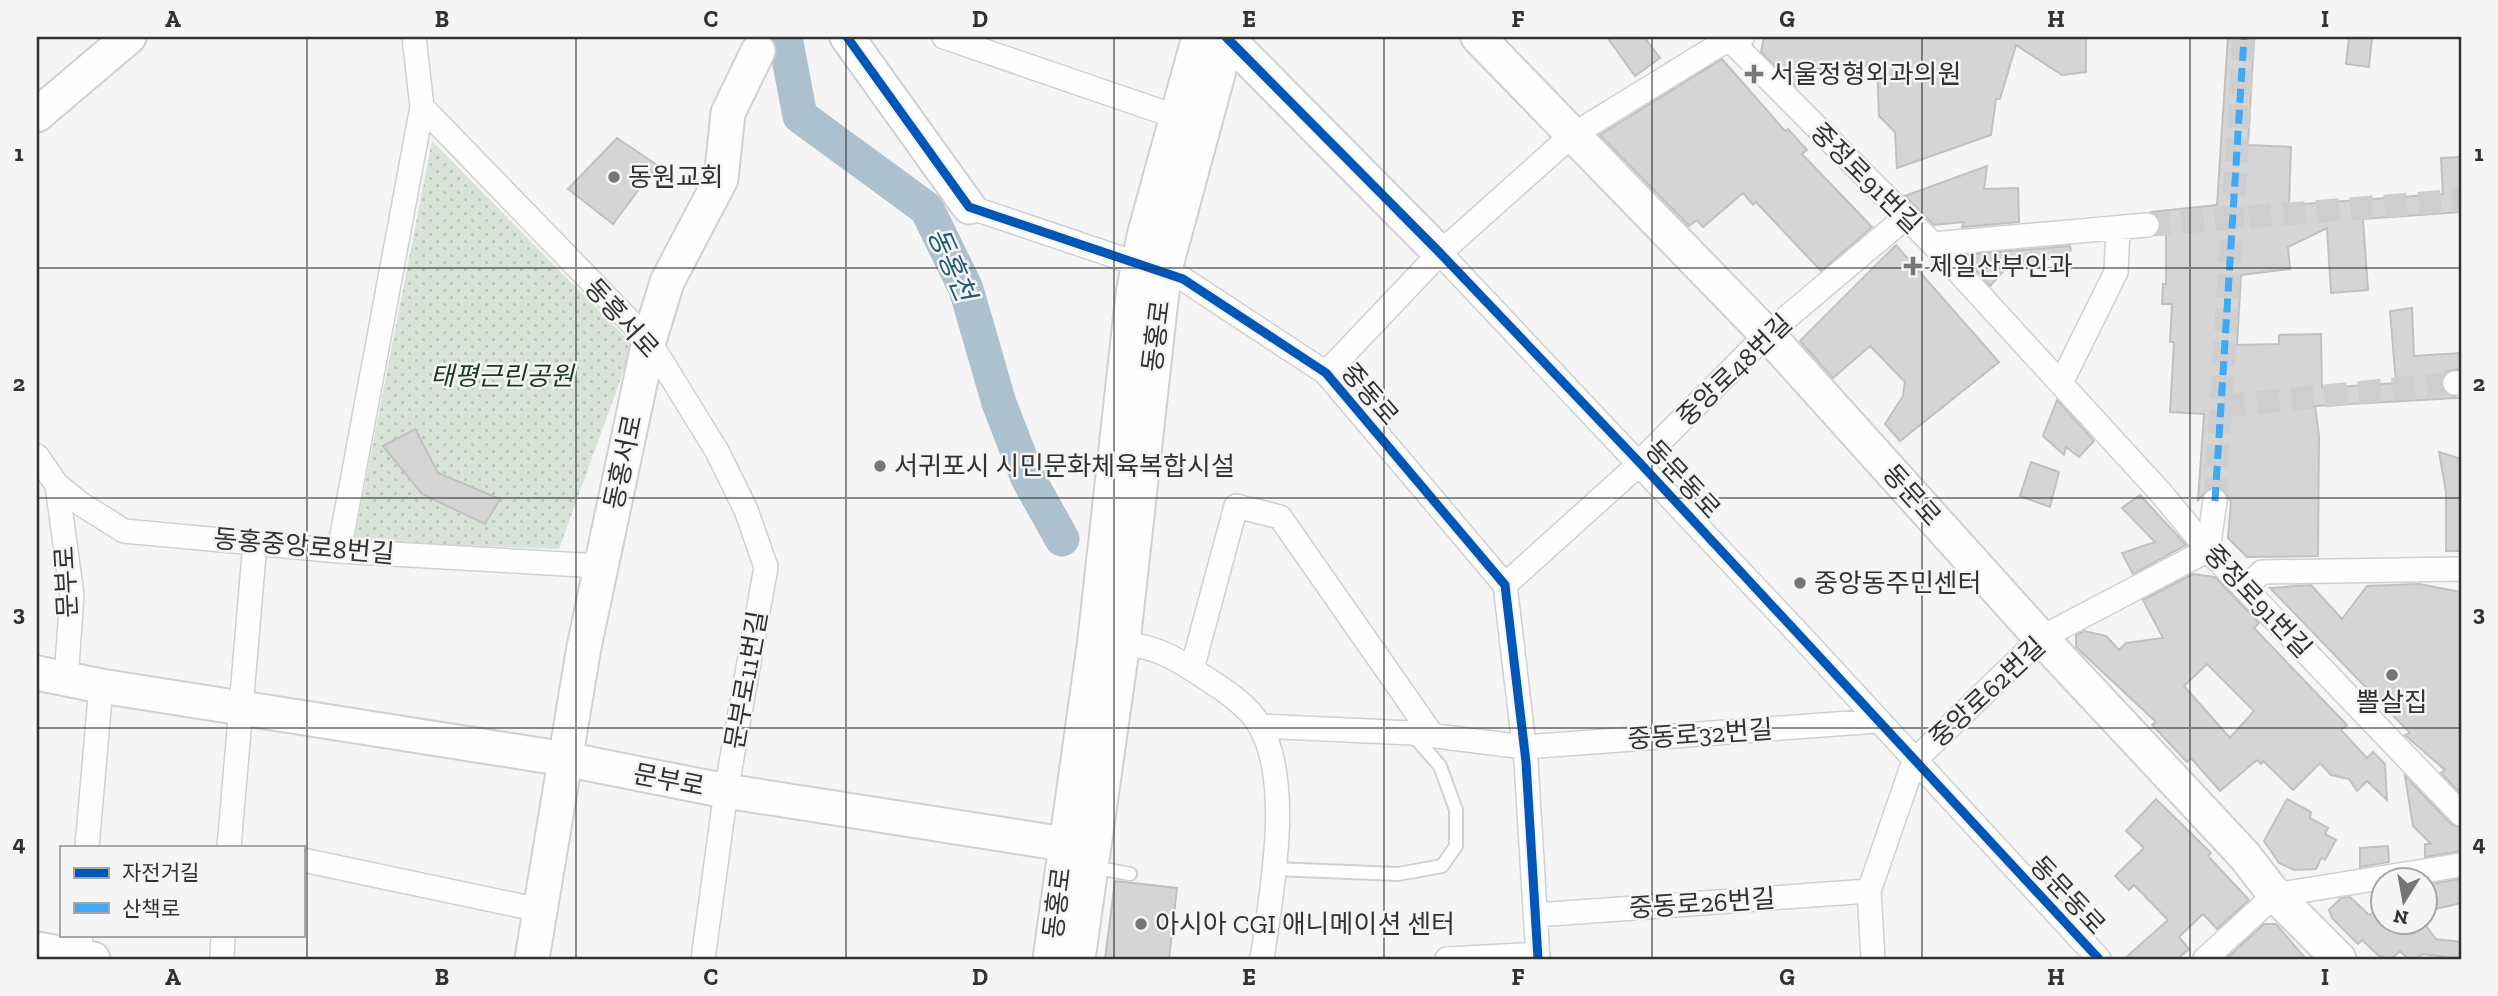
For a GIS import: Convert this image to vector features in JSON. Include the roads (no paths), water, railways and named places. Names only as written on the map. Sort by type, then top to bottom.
[{"type":"main road","points":[[37,115],[129,37]]},
{"type":"main road","name":"중동로","points":[[847,37],[969,207]]},
{"type":"main road","name":"동홍로","points":[[1078,959],[1090,866],[1109,641],[1151,268],[1177,117],[1220,37]]},
{"type":"main road","name":"동홍로","points":[[1151,268],[1220,37]]},
{"type":"main road","name":"동문동로","points":[[1220,37],[1440,253]]},
{"type":"main road","name":"동문로","points":[[1478,37],[1766,335],[2041,639],[2244,855],[2275,895],[2339,959]]},
{"type":"main road","name":"동홍서로","points":[[532,959],[600,566],[649,341],[667,282],[721,179],[728,113],[764,44]]},
{"type":"main road","name":"동홍로","points":[[1050,959],[1064,844],[1109,641]]},
{"type":"main road","name":"문부로","points":[[51,676],[565,760],[726,791],[1064,844]]},
{"type":"main road","points":[[1064,844],[1090,866]]},
{"type":"main road","points":[[37,949],[84,950]]},
{"type":"street","points":[[339,551],[422,107],[414,37]]},
{"type":"street","points":[[944,37],[1177,117]]},
{"type":"street","points":[[1326,373],[1440,253],[1571,136],[1732,38]]},
{"type":"street","name":"중정로91번길","points":[[1732,38],[1933,244],[2061,383],[2208,550],[2461,814]]},
{"type":"street","name":"동흥서로","points":[[422,107],[649,341],[717,451],[746,510],[766,567]]},
{"type":"street","name":"중동로","points":[[969,207],[1183,279],[1326,373],[1505,585]]},
{"type":"street","name":"중앙로48번길","points":[[1505,585],[1639,462],[1766,335],[1906,217]]},
{"type":"street","points":[[1933,244],[2147,225]]},
{"type":"street","points":[[2061,383],[2116,272],[2118,228]]},
{"type":"street","name":"동문동로","points":[[1440,253],[1639,462],[2099,959]]},
{"type":"street","name":"동홍중앙로8번길","points":[[37,456],[57,485],[124,531],[339,551],[600,566]]},
{"type":"street","name":"문부로","points":[[51,676],[72,594],[57,485]]},
{"type":"street","points":[[2208,550],[2215,501]]},
{"type":"street","points":[[1192,668],[1236,506],[1280,517],[1422,735]]},
{"type":"street","points":[[234,846],[241,708],[255,543]]},
{"type":"street","name":"중앙로62번길","points":[[1873,959],[1869,891],[1914,761],[2041,639],[2208,550]]},
{"type":"street","name":"문부로11번길","points":[[703,959],[726,791],[766,567]]},
{"type":"street","points":[[2245,588],[2262,572],[2461,569]]},
{"type":"street","points":[[1447,959],[1538,956],[1524,747],[1505,585]]},
{"type":"street","points":[[1109,641],[1168,653],[1227,691],[1260,726],[1275,774],[1277,839],[1262,959]]},
{"type":"street","points":[[87,846],[101,686]]},
{"type":"street","name":"중동로32번길","points":[[1524,747],[1877,720]]},
{"type":"street","points":[[1260,726],[1422,735],[1524,747]]},
{"type":"street","points":[[304,860],[540,910]]},
{"type":"street","points":[[2205,959],[2275,895],[2461,865]]},
{"type":"street","name":"중동로26번길","points":[[1536,915],[1869,891]]},
{"type":"street","points":[[222,959],[223,936]]},
{"type":"lane","points":[[1274,869],[1398,874],[1442,866],[1456,846],[1457,810],[1440,766],[1422,735]]},
{"type":"lane","points":[[1090,866],[1130,874]]},
{"type":"waterway","name":"동홍천","points":[[785,37],[800,116],[927,209],[966,289],[999,403],[1028,478],[1062,539]]},
{"type":"tunnel","points":[[2215,501],[2244,37]]},
{"type":"tunnel","points":[[2147,225],[2461,200]]},
{"type":"tunnel","points":[[2223,406],[2455,383]]},
{"type":"place","name":"서울정형외과의원","points":[[1754,74]]},
{"type":"place","name":"동원교회","points":[[614,177]]},
{"type":"place","name":"제일산부인과","points":[[1913,266]]},
{"type":"place","name":"서귀포시 시민문화체육복합시설","points":[[880,466]]},
{"type":"place","name":"중앙동주민센터","points":[[1800,583]]},
{"type":"place","name":"뽈살집","points":[[2392,675]]},
{"type":"place","name":"아시아 CGI 애니메이션 센터","points":[[1141,924]]},
{"type":"park label","name":"태평근린공원","points":[[502,376]]}]
